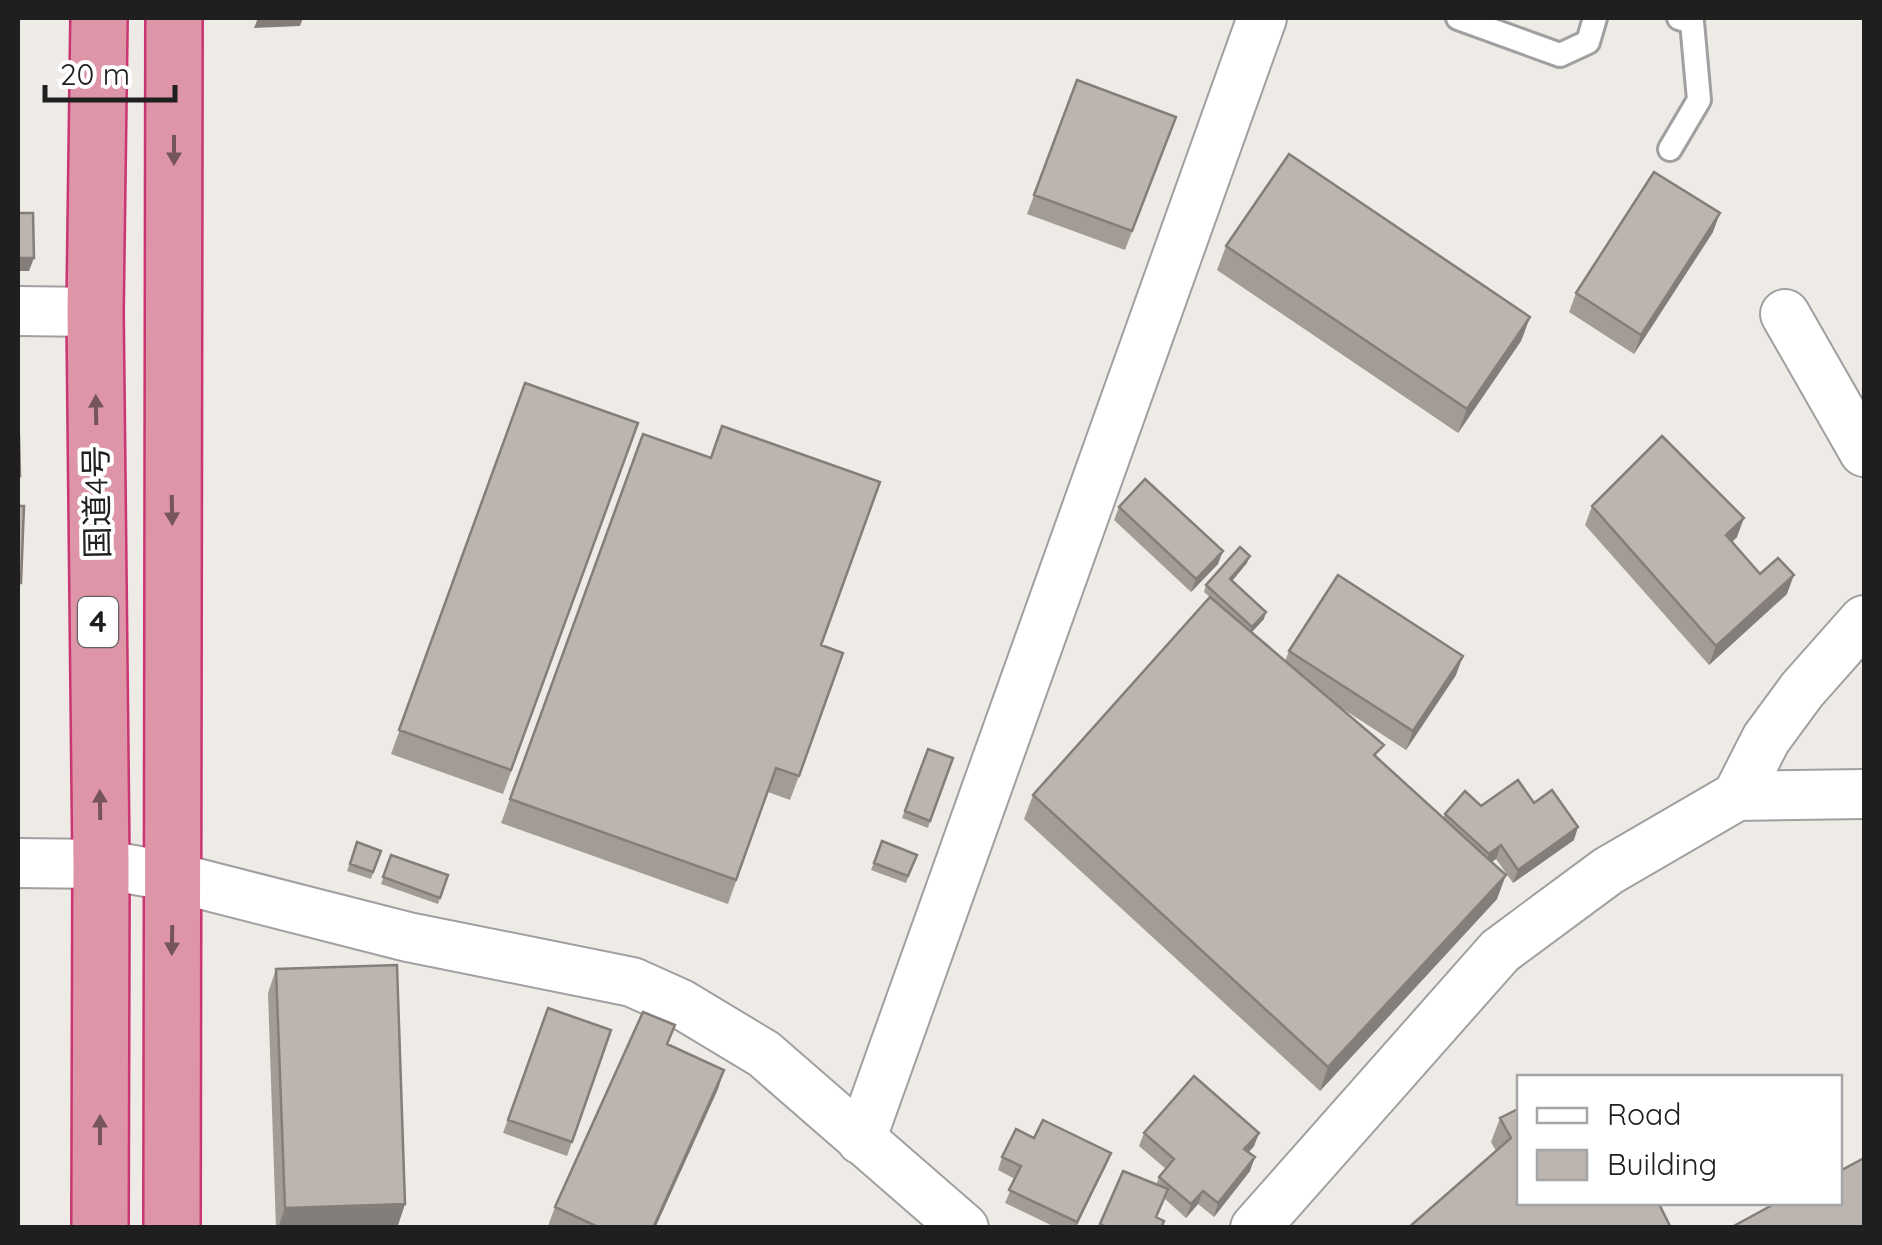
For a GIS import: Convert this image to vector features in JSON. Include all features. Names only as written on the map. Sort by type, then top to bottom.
[{"type":"highway","name":"国道4号","points":[[99,18],[95,312],[100,1228]]},
{"type":"highway","points":[[172,1228],[174,18]]},
{"type":"street","points":[[861,1140],[1262,18]]},
{"type":"street","points":[[18,311],[95,312]]},
{"type":"street","points":[[1784,314],[1864,452]]},
{"type":"street","points":[[1737,796],[1775,727],[1864,620]]},
{"type":"street","points":[[1255,1228],[1500,951],[1608,871],[1737,796],[1864,794]]},
{"type":"street","points":[[18,863],[101,864],[173,877],[408,937],[632,982],[681,1004],[764,1054],[964,1228]]},
{"type":"lane","points":[[1458,18],[1560,55],[1588,42],[1594,18]]},
{"type":"lane","points":[[1670,149],[1699,100],[1692,22],[1679,18]]},
{"type":"building","points":[[1077,80],[1176,117],[1132,231],[1034,195]]},
{"type":"building","points":[[1289,154],[1530,317],[1467,409],[1226,246]]},
{"type":"building","points":[[1654,172],[1720,213],[1641,335],[1576,293]]},
{"type":"building","points":[[18,213],[33,213],[34,258],[18,258]]},
{"type":"building","points":[[525,383],[638,423],[511,770],[399,730]]},
{"type":"building","points":[[722,426],[880,482],[821,645],[843,653],[799,776],[776,768],[736,880],[510,799],[643,434],[711,458]]},
{"type":"building","points":[[1662,436],[1744,518],[1726,535],[1760,574],[1778,558],[1794,575],[1716,646],[1592,506]]},
{"type":"building","points":[[1145,479],[1223,551],[1196,579],[1119,507]]},
{"type":"building","points":[[18,506],[24,506],[21,583],[18,583]]},
{"type":"building","points":[[1240,547],[1250,556],[1230,579],[1266,612],[1252,627],[1206,585]]},
{"type":"building","points":[[1338,575],[1463,656],[1413,731],[1289,651]]},
{"type":"building","points":[[1210,597],[1384,745],[1374,755],[1506,875],[1328,1067],[1033,795]]},
{"type":"building","points":[[928,749],[953,758],[930,821],[905,811]]},
{"type":"building","points":[[1518,780],[1534,803],[1552,790],[1578,827],[1518,870],[1501,845],[1489,854],[1445,814],[1465,791],[1481,806]]},
{"type":"building","points":[[882,841],[917,855],[908,876],[874,863]]},
{"type":"building","points":[[357,842],[381,851],[373,872],[350,864]]},
{"type":"building","points":[[391,855],[448,875],[440,898],[383,877]]},
{"type":"building","points":[[397,965],[405,1204],[285,1208],[276,969]]},
{"type":"building","points":[[548,1008],[611,1030],[572,1142],[508,1120]]},
{"type":"building","points":[[643,1012],[675,1025],[667,1044],[724,1070],[653,1228],[600,1228],[555,1207]]},
{"type":"building","points":[[1194,1076],[1259,1133],[1244,1149],[1255,1157],[1218,1203],[1203,1191],[1191,1204],[1159,1177],[1174,1159],[1144,1133]]},
{"type":"building","points":[[1517,1110],[1517,1205],[1660,1205],[1671,1228],[1408,1228],[1511,1138],[1500,1118]]},
{"type":"building","points":[[1043,1120],[1111,1153],[1077,1222],[1009,1190],[1021,1166],[1002,1157],[1016,1129],[1034,1138]]},
{"type":"building","points":[[1864,1158],[1864,1228],[1730,1228],[1772,1205],[1842,1205],[1842,1170]]},
{"type":"building","points":[[1123,1171],[1168,1189],[1156,1217],[1164,1221],[1161,1228],[1108,1228],[1100,1224]]}]
